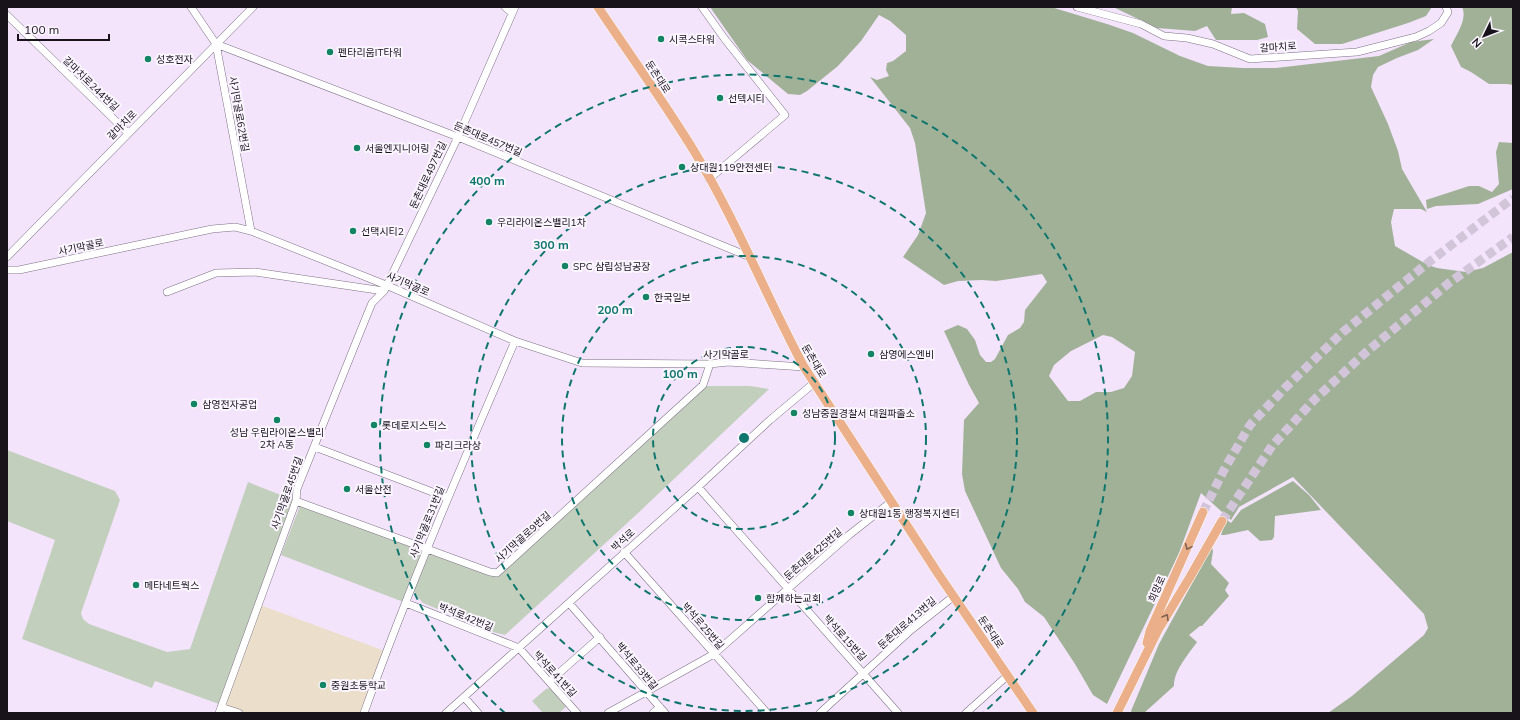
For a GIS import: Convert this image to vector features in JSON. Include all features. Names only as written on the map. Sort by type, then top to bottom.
[{"type":"main road","name":"둔촌대로","points":[[598,7],[694,151],[750,257],[804,367],[954,596],[1033,713]]},
{"type":"main road","name":"희망로","points":[[1136,676],[1150,631],[1204,512]]},
{"type":"main road","name":"희망로","points":[[1117,713],[1158,630],[1222,521]]},
{"type":"street","name":"사기막골로62번길","points":[[191,7],[216,44],[251,231]]},
{"type":"street","name":"갈마치로","points":[[7,257],[253,7]]},
{"type":"street","points":[[505,7],[513,10]]},
{"type":"street","points":[[702,7],[724,38],[785,115],[709,179]]},
{"type":"street","name":"갈마치로","points":[[1077,7],[1141,24],[1164,36],[1187,38],[1213,44],[1250,59],[1357,52],[1416,37],[1441,23],[1448,12],[1446,7]]},
{"type":"street","name":"둔촌대로497번길","points":[[386,288],[458,137],[513,10]]},
{"type":"street","name":"갈마치로244번길","points":[[7,15],[128,133]]},
{"type":"street","name":"둔촌대로457번길","points":[[216,44],[458,137],[750,257]]},
{"type":"street","name":"사기막골로","points":[[7,270],[19,270],[212,229],[235,227],[251,231],[515,341],[582,362],[710,364],[728,362],[804,367]]},
{"type":"street","points":[[167,292],[216,273],[255,272],[386,288]]},
{"type":"street","name":"사기막골로45번길","points":[[220,710],[296,501],[297,489],[372,303],[386,288]]},
{"type":"street","name":"사기막골로31번길","points":[[364,713],[427,549],[515,341]]},
{"type":"street","name":"사기막골로9번길","points":[[296,501],[490,572],[497,573],[703,385],[710,364]]},
{"type":"street","name":"박석로","points":[[446,713],[814,382]]},
{"type":"street","points":[[315,447],[448,498]]},
{"type":"street","name":"박석로15번길","points":[[698,487],[898,713]]},
{"type":"street","name":"둔촌대로425번길","points":[[608,713],[714,654],[849,535],[892,502]]},
{"type":"street","name":"박석로25번길","points":[[624,552],[768,713]]},
{"type":"street","name":"둔촌대로413번길","points":[[820,713],[911,630],[954,596]]},
{"type":"street","name":"박석로42번길","points":[[406,603],[519,648]]},
{"type":"street","name":"박석로33번길","points":[[569,603],[600,636],[665,713]]},
{"type":"street","points":[[550,682],[600,636]]},
{"type":"street","name":"박석로41번길","points":[[519,648],[577,713]]},
{"type":"street","points":[[966,713],[1007,676]]},
{"type":"street","points":[[464,697],[478,713]]},
{"type":"street","points":[[653,713],[660,707]]},
{"type":"street","points":[[220,710],[239,713]]},
{"type":"shaded area","points":[[260,605],[385,651],[362,713],[239,713],[224,708]]},
{"type":"green space","points":[[710,7],[1051,7],[1133,33],[1180,56],[1208,66],[1243,68],[1276,68],[1379,56],[1411,42],[1434,39],[1418,50],[1378,67],[1373,75],[1371,87],[1388,124],[1398,151],[1402,169],[1427,212],[1421,209],[1394,209],[1391,222],[1395,246],[1428,265],[1437,268],[1466,272],[1483,268],[1513,252],[1513,713],[1328,713],[1352,696],[1424,635],[1428,628],[1424,614],[1293,477],[1239,507],[1231,520],[1201,493],[1179,553],[1107,704],[1093,695],[1075,664],[1044,617],[1025,602],[1018,589],[1001,568],[965,491],[962,474],[964,420],[979,403],[944,331],[958,325],[967,329],[975,340],[980,355],[986,362],[991,362],[995,359],[1008,335],[1020,328],[1024,322],[1025,310],[1047,282],[1042,274],[996,281],[958,281],[944,285],[903,257],[918,235],[926,213],[915,143],[910,128],[870,77],[877,80],[889,76],[886,70],[887,63],[893,61],[906,51],[906,35],[890,21],[879,15],[861,41],[838,66],[800,95],[788,94],[747,60]],"holes":[[[1103,335],[1112,337],[1135,352],[1132,376],[1124,388],[1111,392],[1096,392],[1080,401],[1068,401],[1049,376],[1054,365],[1071,351]]]},
{"type":"green space","points":[[1113,7],[1232,7],[1231,14],[1244,13],[1265,24],[1268,37],[1257,40],[1216,40],[1207,26],[1195,31],[1157,28]]},
{"type":"green space","points":[[1296,7],[1432,7],[1426,16],[1342,44],[1315,44],[1297,29],[1298,11]]},
{"type":"green space","points":[[1462,7],[1513,7],[1513,85],[1489,84],[1461,67],[1451,46],[1464,17]]},
{"type":"green space","points":[[1499,142],[1513,143],[1513,189],[1478,204],[1436,206],[1427,209],[1426,200],[1469,186],[1479,186],[1492,192],[1499,184],[1496,152]]},
{"type":"green space","points":[[707,386],[750,386],[769,389],[636,515],[505,635],[493,632],[423,603],[416,595],[413,589],[423,560],[430,555],[435,555],[492,575],[646,442]]},
{"type":"green space","points":[[7,450],[115,491],[120,500],[81,613],[83,619],[89,624],[167,652],[190,649],[248,482],[296,501],[219,704],[155,681],[152,688],[22,639],[55,540],[7,521]]},
{"type":"green space","points":[[1293,481],[1309,495],[1321,510],[1275,516],[1274,537],[1272,540],[1260,541],[1248,530],[1221,535],[1226,519],[1231,523],[1241,510]]},
{"type":"green space","points":[[301,503],[427,549],[406,603],[281,555]]},
{"type":"green space","points":[[1212,547],[1213,551],[1211,564],[1229,583],[1225,590],[1229,596],[1202,626],[1189,635],[1197,642],[1179,668],[1176,674],[1174,686],[1144,713],[1132,713],[1131,711],[1159,644]]},
{"type":"green space","points":[[550,688],[566,707],[559,713],[543,713],[532,701],[546,689]]},
{"type":"tunnel","points":[[1203,512],[1225,468],[1250,425],[1285,388],[1343,332],[1429,262],[1513,198]]},
{"type":"tunnel","points":[[1222,521],[1272,446],[1314,400],[1364,354],[1449,283],[1513,237]]},
{"type":"place","name":"시콕스타워","points":[[661,39]]},
{"type":"place","name":"펜타리움IT타워","points":[[330,52]]},
{"type":"place","name":"성호전자","points":[[148,59]]},
{"type":"place","name":"선텍시티","points":[[720,98]]},
{"type":"place","name":"서울엔지니어링","points":[[357,148]]},
{"type":"place","name":"상대원119안전센터","points":[[682,167]]},
{"type":"place","name":"우리라이온스밸리1차","points":[[489,222]]},
{"type":"place","name":"선택시티2","points":[[353,231]]},
{"type":"place","name":"SPC 삼립성남공장","points":[[565,266]]},
{"type":"place","name":"한국일보","points":[[646,297]]},
{"type":"place","name":"삼영에스엔비","points":[[871,354]]},
{"type":"place","name":"삼영전자공업","points":[[194,404]]},
{"type":"place","name":"성남중원경찰서 대원파출소","points":[[794,413]]},
{"type":"place","name":"성남 우림라이온스밸리 2차 A동","points":[[277,420]]},
{"type":"place","name":"롯데로지스틱스","points":[[374,425]]},
{"type":"place","name":"파리크라상","points":[[427,445]]},
{"type":"place","name":"서울산전","points":[[347,489]]},
{"type":"place","name":"상대원1동 행정복지센터","points":[[851,513]]},
{"type":"place","name":"메타네트웍스","points":[[136,585]]},
{"type":"place","name":"함께하는교회","points":[[758,598]]},
{"type":"place","name":"중원초등학교","points":[[323,685]]}]
